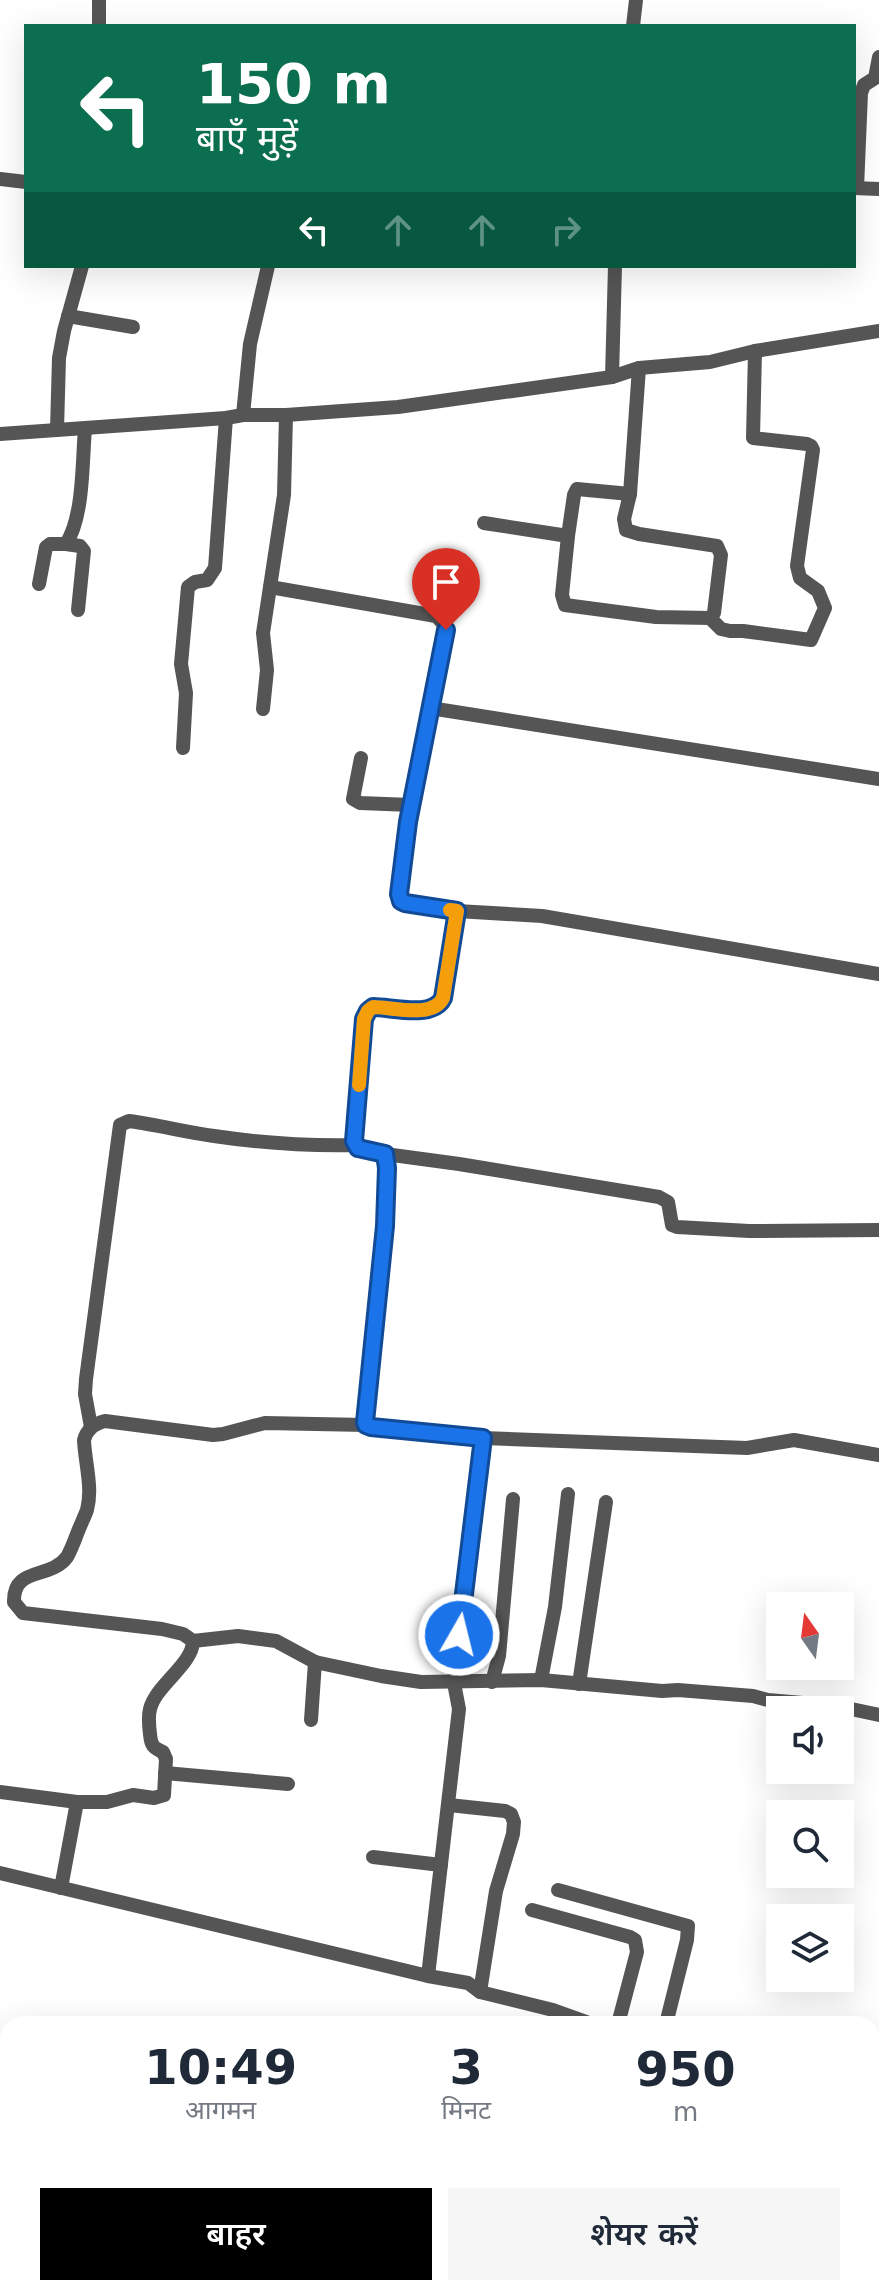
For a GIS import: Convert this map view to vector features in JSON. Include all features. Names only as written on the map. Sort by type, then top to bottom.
[{"type":"street","points":[[99,0],[99,24]]},
{"type":"street","points":[[633,24],[636,0]]},
{"type":"street","points":[[879,57],[875,78],[864,85],[861,93],[856,188],[879,189]]},
{"type":"street","points":[[0,179],[24,182]]},
{"type":"street","points":[[57,430],[59,358],[81,268]]},
{"type":"street","points":[[243,415],[250,344],[268,268]]},
{"type":"street","points":[[612,377],[615,268]]},
{"type":"street","points":[[68,316],[133,327]]},
{"type":"street","points":[[0,434],[243,415],[398,407],[612,377],[639,368],[710,362],[755,351],[879,331]]},
{"type":"street","points":[[630,494],[577,489],[568,536],[562,595],[565,605],[656,617],[710,618],[721,629],[730,631],[811,640],[825,608],[818,591],[797,573],[813,450],[807,444],[753,438],[755,351]]},
{"type":"street","points":[[639,368],[630,494],[624,519],[626,530],[711,544],[720,549],[714,613],[710,618]]},
{"type":"street","points":[[263,709],[267,670],[263,633],[284,495],[286,415]]},
{"type":"street","points":[[183,748],[186,693],[181,664],[188,587],[207,580],[215,568],[226,418]]},
{"type":"street","points":[[66,544],[79,503],[85,429]]},
{"type":"street","points":[[484,523],[568,536]]},
{"type":"street","points":[[39,584],[46,547],[50,544],[80,546],[84,551],[78,610]]},
{"type":"street","points":[[270,587],[436,616],[443,622],[446,630],[411,805],[400,898],[405,903],[457,911],[542,916],[879,974]]},
{"type":"street","points":[[430,708],[879,779]]},
{"type":"street","points":[[361,758],[353,799],[360,803],[411,805]]},
{"type":"street","points":[[457,911],[440,1004],[433,1008],[405,1011],[373,1007],[364,1019],[354,1141],[358,1148],[659,1197],[668,1202],[670,1221],[677,1227],[749,1231],[879,1230]]},
{"type":"street","points":[[91,1427],[85,1394],[86,1379],[120,1125],[129,1121],[210,1136],[283,1144],[356,1145]]},
{"type":"street","points":[[366,1425],[364,1417],[385,1226],[385,1154]]},
{"type":"street","points":[[879,1455],[794,1440],[747,1448],[483,1438],[366,1425],[265,1423],[213,1435],[105,1421],[91,1427],[84,1440],[88,1501],[72,1548],[62,1562],[19,1583],[15,1588],[14,1602],[23,1613],[162,1629],[183,1634],[193,1641],[238,1636],[276,1641],[315,1662],[407,1680],[454,1683],[541,1680],[753,1696],[837,1706],[879,1715]]},
{"type":"street","points":[[428,1976],[459,1709],[454,1683],[456,1656],[483,1438]]},
{"type":"street","points":[[541,1680],[555,1607],[568,1494]]},
{"type":"street","points":[[492,1682],[499,1656],[513,1499]]},
{"type":"street","points":[[579,1684],[606,1502]]},
{"type":"street","points":[[0,1792],[77,1802],[107,1802],[133,1795],[164,1795],[165,1755],[151,1742],[148,1721],[150,1706],[192,1651],[193,1641]]},
{"type":"street","points":[[311,1720],[315,1662]]},
{"type":"street","points":[[165,1773],[288,1784]]},
{"type":"street","points":[[61,1888],[77,1802]]},
{"type":"street","points":[[449,1805],[505,1811],[511,1814],[514,1822],[498,1883],[480,1992]]},
{"type":"street","points":[[373,1857],[441,1865]]},
{"type":"street","points":[[0,1873],[468,1983],[480,1992],[570,2016]]},
{"type":"street","points":[[558,1890],[688,1926],[668,2016]]},
{"type":"street","points":[[532,1910],[635,1940],[637,1952],[620,2016]]},
{"type":"slow traffic","points":[[359,1085],[364,1019],[368,1011],[373,1007],[419,1010],[440,1004],[457,911],[450,910]]},
{"type":"route","points":[[446,630],[408,822],[399,894],[405,903],[457,911],[443,998],[433,1008],[405,1011],[373,1007],[368,1011],[364,1019],[354,1141],[358,1148],[385,1154],[387,1168],[385,1226],[364,1417],[366,1425],[483,1438],[484,1441],[459,1635]]}]
